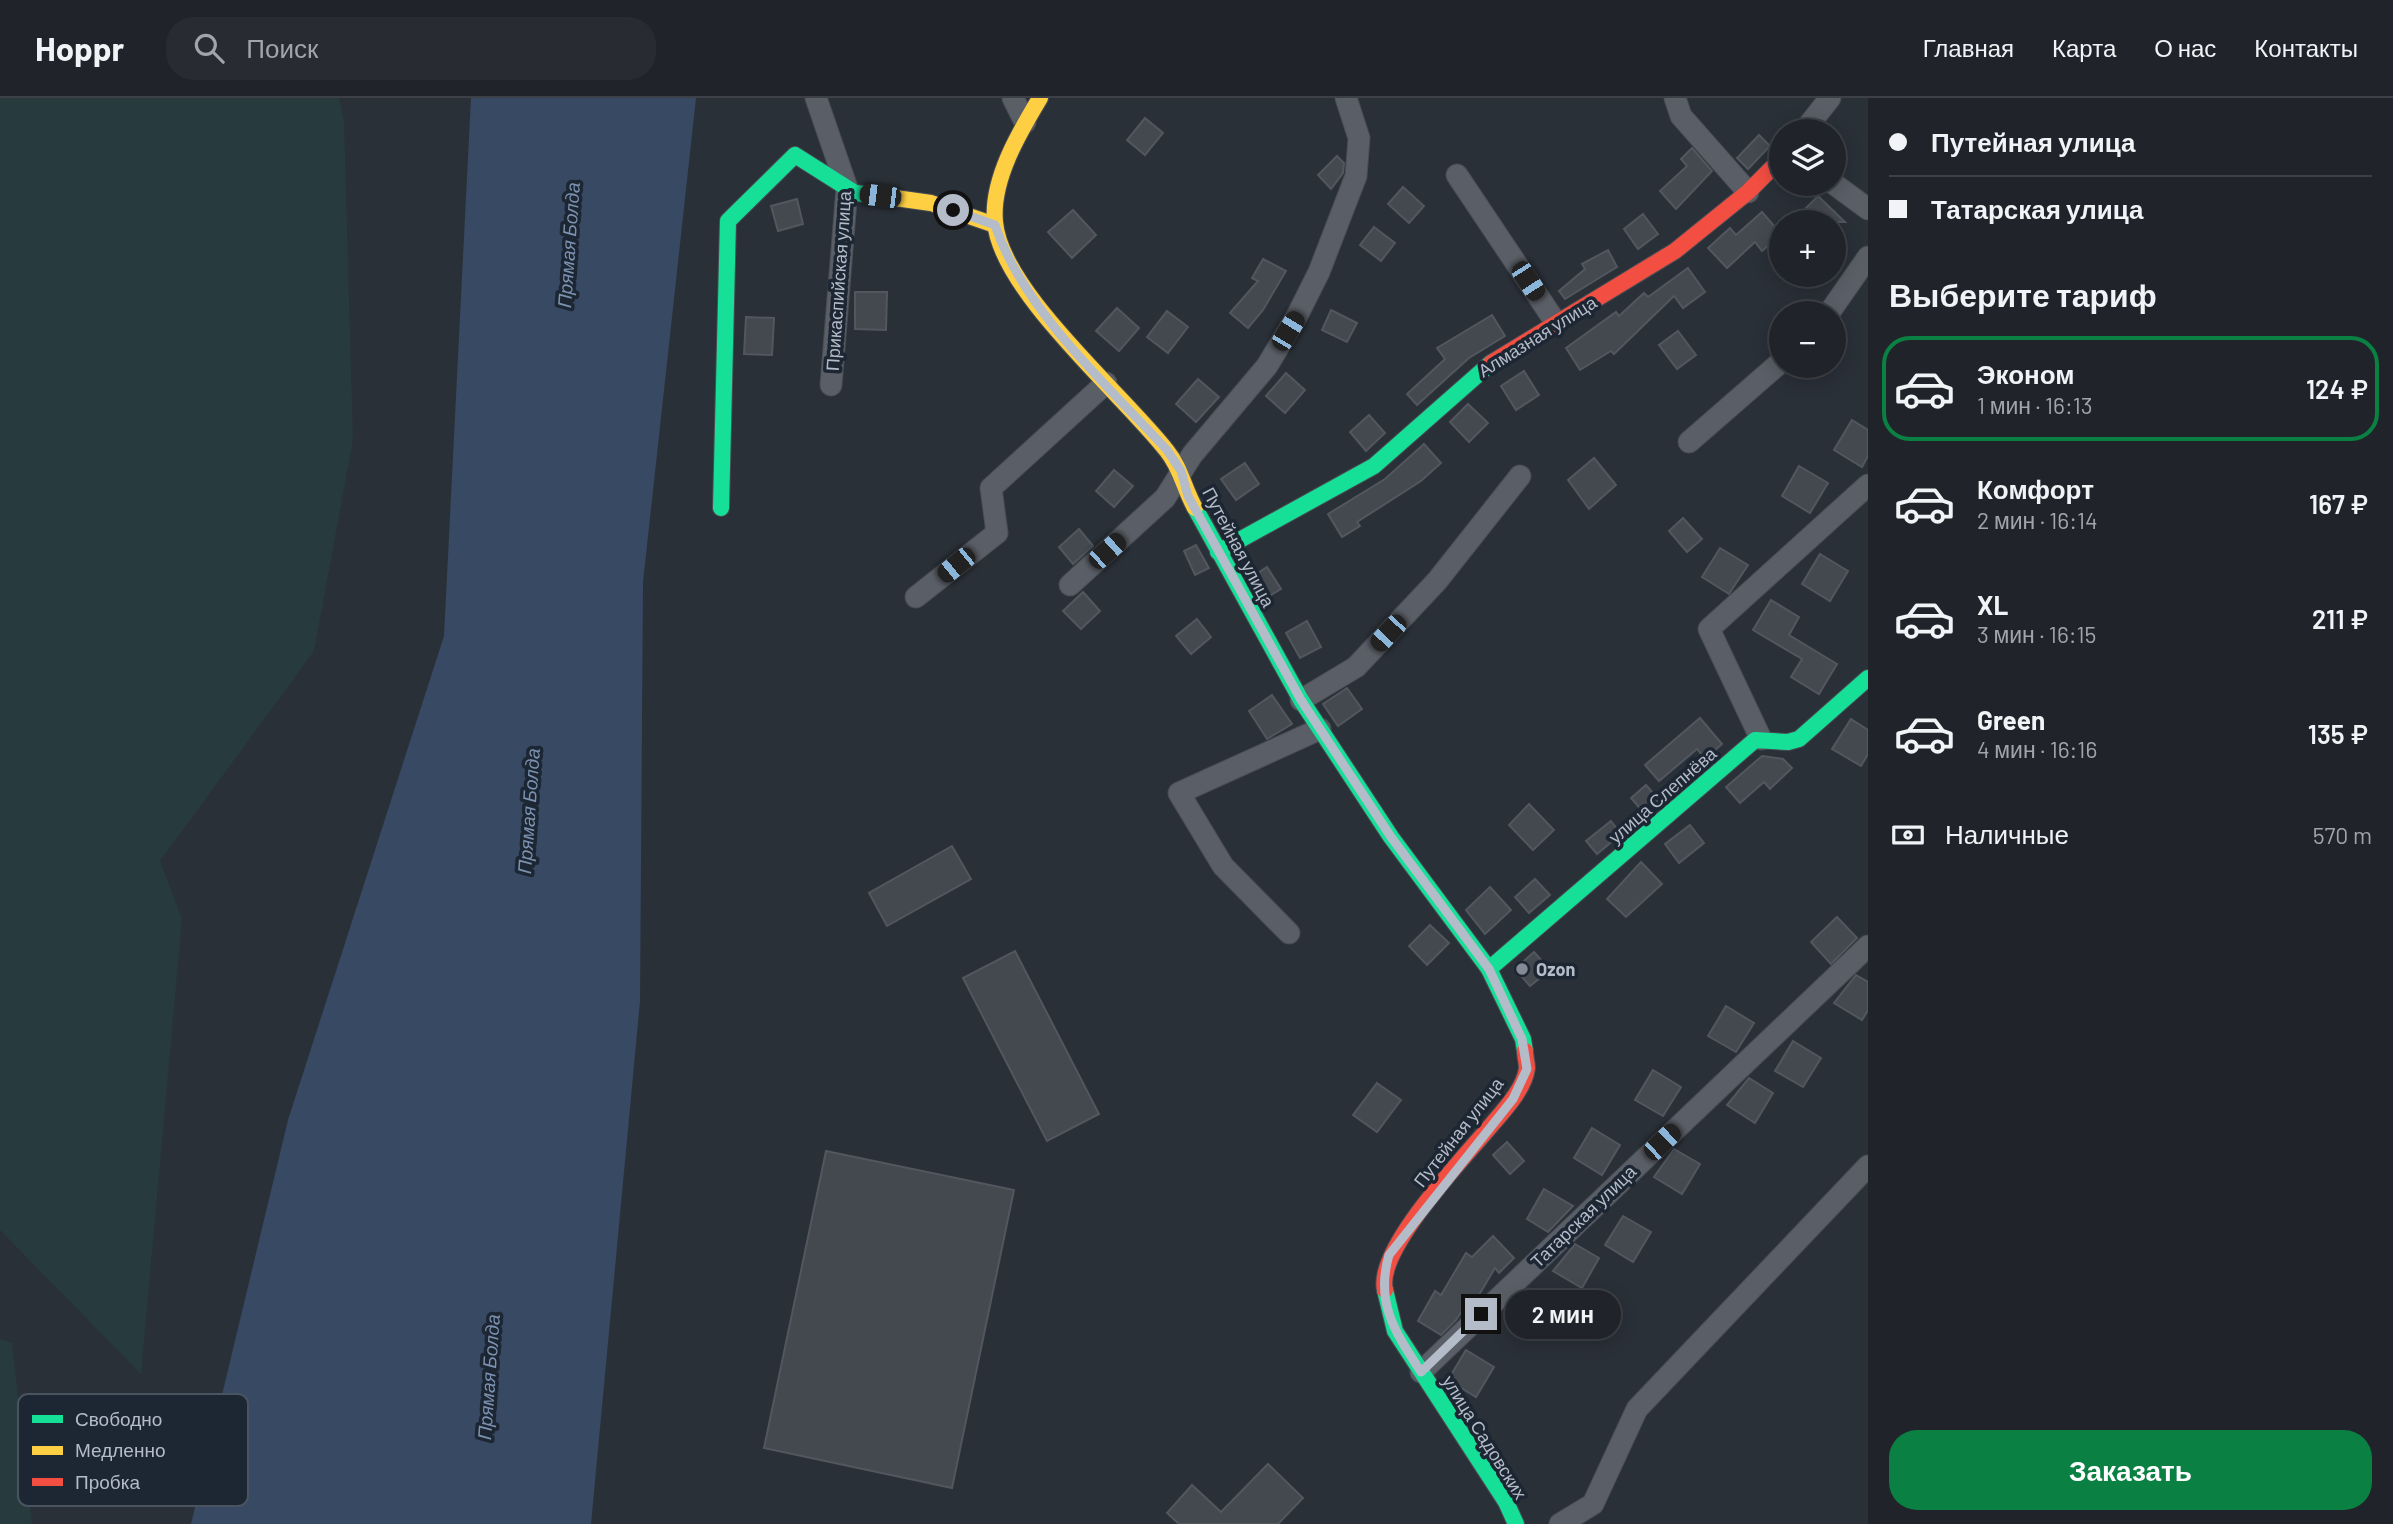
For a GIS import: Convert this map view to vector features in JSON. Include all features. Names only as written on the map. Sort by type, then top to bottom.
[{"type":"street","name":"Прикаспийская улица","points":[[816,98],[817,108],[846,188],[831,385]]},
{"type":"street","points":[[1013,98],[1025,122]]},
{"type":"street","points":[[721,508],[728,221],[794,155],[855,193],[931,202],[995,225],[1013,149],[1040,98]]},
{"type":"street","points":[[1070,585],[1165,498],[1181,471],[1267,366],[1319,272],[1356,176],[1359,138],[1346,98]]},
{"type":"street","points":[[1675,98],[1681,116],[1748,192]]},
{"type":"street","points":[[1813,119],[1830,98]]},
{"type":"street","name":"Алмазная улица","points":[[1218,552],[1374,466],[1480,370],[1675,251],[1748,192],[1769,171]]},
{"type":"street","points":[[1457,175],[1556,323]]},
{"type":"street","points":[[1846,193],[1868,209]]},
{"type":"street","name":"Путейная улица","points":[[995,225],[1003,251],[1043,312],[1167,450],[1181,471],[1188,496],[1301,700],[1391,837],[1489,969],[1522,1039],[1527,1069],[1513,1099],[1389,1255],[1382,1279],[1395,1331],[1421,1372]]},
{"type":"street","points":[[1837,301],[1868,257]]},
{"type":"street","points":[[1689,442],[1769,372]]},
{"type":"street","points":[[916,597],[997,533],[991,488],[1106,383]]},
{"type":"street","points":[[1301,700],[1356,667],[1437,581],[1520,476]]},
{"type":"street","points":[[1868,485],[1709,628],[1761,739],[1790,744],[1800,739],[1868,678]]},
{"type":"street","points":[[1289,933],[1223,866],[1179,793],[1320,729]]},
{"type":"street","name":"улица Слепнёва","points":[[1489,969],[1755,740],[1761,739]]},
{"type":"street","name":"Татарская улица","points":[[1421,1372],[1868,946]]},
{"type":"street","points":[[1560,1524],[1593,1504],[1637,1409],[1868,1166]]},
{"type":"street","name":"улица Садовских","points":[[1421,1372],[1506,1502],[1516,1524]]},
{"type":"green space","points":[[0,98],[339,98],[344,122],[353,440],[314,651],[160,861],[182,919],[141,1374],[0,1230]]},
{"type":"green space","points":[[0,1339],[12,1343],[18,1397],[18,1506],[30,1506],[32,1524],[0,1524]]},
{"type":"water","name":"Прямая Болда","points":[[471,98],[696,98],[643,582],[640,1001],[591,1524],[191,1524],[195,1506],[248,1506],[248,1394],[222,1394],[288,1120],[444,636]]},
{"type":"building","points":[[1145,118],[1163,133],[1145,155],[1127,140]]},
{"type":"building","points":[[1759,135],[1769,145],[1748,169],[1737,158]]},
{"type":"building","points":[[1692,148],[1712,171],[1676,209],[1660,191],[1687,166],[1681,159]]},
{"type":"building","points":[[1337,156],[1344,163],[1343,173],[1331,189],[1318,175]]},
{"type":"building","points":[[1403,187],[1424,206],[1409,223],[1388,204]]},
{"type":"building","points":[[1818,196],[1833,210],[1804,210]]},
{"type":"building","points":[[797,199],[803,224],[778,231],[771,206]]},
{"type":"building","points":[[1073,210],[1096,235],[1072,258],[1048,232]]},
{"type":"building","points":[[1762,212],[1769,220],[1769,245],[1762,251],[1755,242],[1727,268],[1708,248],[1730,228],[1736,235]]},
{"type":"building","points":[[1643,214],[1658,234],[1638,249],[1624,229]]},
{"type":"building","points":[[1374,227],[1395,243],[1381,261],[1360,245]]},
{"type":"building","points":[[1608,250],[1617,267],[1565,299],[1559,291],[1585,269],[1582,264]]},
{"type":"building","points":[[1263,259],[1286,271],[1263,310],[1248,328],[1230,313],[1258,281],[1252,278]]},
{"type":"building","points":[[1688,268],[1705,292],[1683,308],[1674,296],[1614,354],[1611,351],[1580,370],[1566,348],[1616,312],[1619,316],[1644,293],[1648,297]]},
{"type":"building","points":[[855,292],[887,292],[886,330],[855,329]]},
{"type":"building","points":[[1117,308],[1139,328],[1119,351],[1096,331]]},
{"type":"building","points":[[1331,310],[1357,323],[1347,342],[1322,330]]},
{"type":"building","points":[[1167,311],[1188,327],[1168,353],[1147,337]]},
{"type":"building","points":[[1492,315],[1505,336],[1469,358],[1417,405],[1407,394],[1445,359],[1437,348]]},
{"type":"building","points":[[746,317],[774,318],[772,355],[744,354]]},
{"type":"building","points":[[1678,331],[1696,355],[1677,369],[1659,345]]},
{"type":"building","points":[[1524,371],[1539,395],[1516,410],[1501,386]]},
{"type":"building","points":[[1286,373],[1305,390],[1285,413],[1266,396]]},
{"type":"building","points":[[1198,379],[1219,397],[1196,422],[1176,404]]},
{"type":"building","points":[[1468,404],[1488,423],[1469,442],[1450,422]]},
{"type":"building","points":[[1369,415],[1385,433],[1366,451],[1350,432]]},
{"type":"building","points":[[1852,420],[1868,430],[1868,456],[1862,467],[1834,450]]},
{"type":"building","points":[[1424,444],[1441,463],[1421,481],[1357,522],[1360,526],[1342,537],[1328,514],[1385,479]]},
{"type":"building","points":[[1594,458],[1616,485],[1589,509],[1568,480]]},
{"type":"building","points":[[1245,463],[1259,484],[1236,500],[1221,479]]},
{"type":"building","points":[[1799,466],[1828,483],[1810,513],[1782,496]]},
{"type":"building","points":[[1114,470],[1133,486],[1114,507],[1096,491]]},
{"type":"building","points":[[1683,518],[1702,539],[1687,552],[1669,531]]},
{"type":"building","points":[[1079,529],[1093,546],[1073,564],[1059,547]]},
{"type":"building","points":[[1196,545],[1209,568],[1195,575],[1184,551]]},
{"type":"building","points":[[1720,548],[1748,565],[1729,594],[1702,577]]},
{"type":"building","points":[[1820,554],[1848,571],[1830,601],[1802,584]]},
{"type":"building","points":[[1267,567],[1281,589],[1266,598],[1252,577]]},
{"type":"building","points":[[1083,592],[1100,611],[1081,629],[1063,611]]},
{"type":"building","points":[[1771,600],[1799,617],[1789,635],[1837,664],[1819,694],[1791,677],[1802,659],[1753,630]]},
{"type":"building","points":[[1197,619],[1211,637],[1191,654],[1176,636]]},
{"type":"building","points":[[1307,621],[1321,647],[1300,658],[1286,633]]},
{"type":"building","points":[[1347,688],[1362,709],[1338,726],[1323,704]]},
{"type":"building","points":[[1272,695],[1292,724],[1267,739],[1249,711]]},
{"type":"building","points":[[1700,718],[1722,744],[1705,759],[1697,749],[1659,781],[1645,765]]},
{"type":"building","points":[[1851,719],[1868,730],[1868,754],[1861,766],[1832,749]]},
{"type":"building","points":[[1762,756],[1783,759],[1792,768],[1770,789],[1764,782],[1740,803],[1726,787]]},
{"type":"building","points":[[1646,785],[1659,800],[1644,813],[1631,798]]},
{"type":"building","points":[[1529,804],[1554,830],[1533,850],[1509,825]]},
{"type":"building","points":[[1611,821],[1621,834],[1597,854],[1586,841]]},
{"type":"building","points":[[1690,825],[1704,843],[1679,863],[1665,844]]},
{"type":"building","points":[[952,846],[971,879],[887,926],[869,893]]},
{"type":"building","points":[[1641,862],[1662,884],[1626,917],[1607,899]]},
{"type":"building","points":[[1535,879],[1550,895],[1529,913],[1515,897]]},
{"type":"building","points":[[1490,887],[1511,910],[1485,934],[1466,910]]},
{"type":"building","points":[[1837,917],[1857,938],[1831,964],[1811,942]]},
{"type":"building","points":[[1430,925],[1449,943],[1427,965],[1409,946]]},
{"type":"building","points":[[1015,951],[1099,1114],[1047,1141],[963,978]]},
{"type":"building","points":[[1534,952],[1550,970],[1530,986],[1515,969]]},
{"type":"building","points":[[1856,975],[1868,982],[1868,1010],[1862,1020],[1834,1003]]},
{"type":"building","points":[[1726,1006],[1754,1023],[1736,1052],[1708,1036]]},
{"type":"building","points":[[1793,1041],[1821,1058],[1803,1087],[1775,1071]]},
{"type":"building","points":[[1653,1070],[1681,1087],[1663,1116],[1635,1100]]},
{"type":"building","points":[[1749,1078],[1773,1093],[1755,1123],[1727,1105]]},
{"type":"building","points":[[1377,1083],[1401,1100],[1377,1132],[1353,1115]]},
{"type":"building","points":[[1592,1128],[1620,1145],[1602,1175],[1574,1158]]},
{"type":"building","points":[[1507,1142],[1524,1161],[1510,1174],[1493,1155]]},
{"type":"building","points":[[1674,1149],[1700,1164],[1682,1194],[1654,1177]]},
{"type":"building","points":[[826,1151],[1014,1190],[952,1488],[764,1448]]},
{"type":"building","points":[[1544,1189],[1573,1206],[1548,1232],[1527,1219]]},
{"type":"building","points":[[1623,1216],[1651,1232],[1633,1262],[1605,1245]]},
{"type":"building","points":[[1493,1236],[1514,1258],[1499,1273],[1495,1268],[1476,1300],[1471,1297],[1456,1320],[1441,1335],[1418,1321],[1435,1291],[1441,1295],[1466,1253],[1472,1257]]},
{"type":"building","points":[[1575,1244],[1599,1258],[1582,1288],[1553,1271]]},
{"type":"building","points":[[1533,1292],[1561,1309],[1543,1339],[1514,1322]]},
{"type":"building","points":[[1466,1350],[1494,1367],[1476,1397],[1448,1380]]},
{"type":"building","points":[[1268,1464],[1303,1498],[1278,1524],[1179,1524],[1167,1513],[1192,1485],[1221,1512]]},
{"type":"traffic: fast","points":[[721,508],[728,221],[795,155],[855,193],[881,196]]},
{"type":"traffic: fast","points":[[1218,552],[1374,466],[1491,363]]},
{"type":"traffic: fast","points":[[1195,508],[1301,700],[1391,837],[1489,969],[1523,1039],[1525,1051]]},
{"type":"traffic: fast","points":[[1489,969],[1755,740],[1788,742],[1799,739],[1868,678]]},
{"type":"traffic: fast","points":[[1385,1290],[1395,1331],[1506,1502],[1516,1524]]},
{"type":"traffic: slow","points":[[1040,98],[1008,157],[997,190],[995,222],[1002,250],[1018,279],[1067,342],[1167,451],[1176,464],[1195,508]]},
{"type":"traffic: slow","points":[[881,196],[931,203],[995,225]]},
{"type":"traffic: jam","points":[[1491,363],[1675,251],[1748,192],[1769,171]]},
{"type":"traffic: jam","points":[[1385,1290],[1386,1272],[1394,1251],[1408,1228],[1425,1203],[1519,1090],[1526,1075],[1525,1051]]},
{"type":"place","name":"Ozon","points":[[1522,969]]},
{"type":"route","points":[[953,210],[995,225],[1003,251],[1043,312],[1167,450],[1181,471],[1188,496],[1218,552],[1301,700],[1391,837],[1489,969],[1522,1039],[1527,1069],[1513,1099],[1413,1220],[1389,1255],[1382,1279],[1385,1301],[1395,1331],[1421,1372],[1481,1314]]}]
